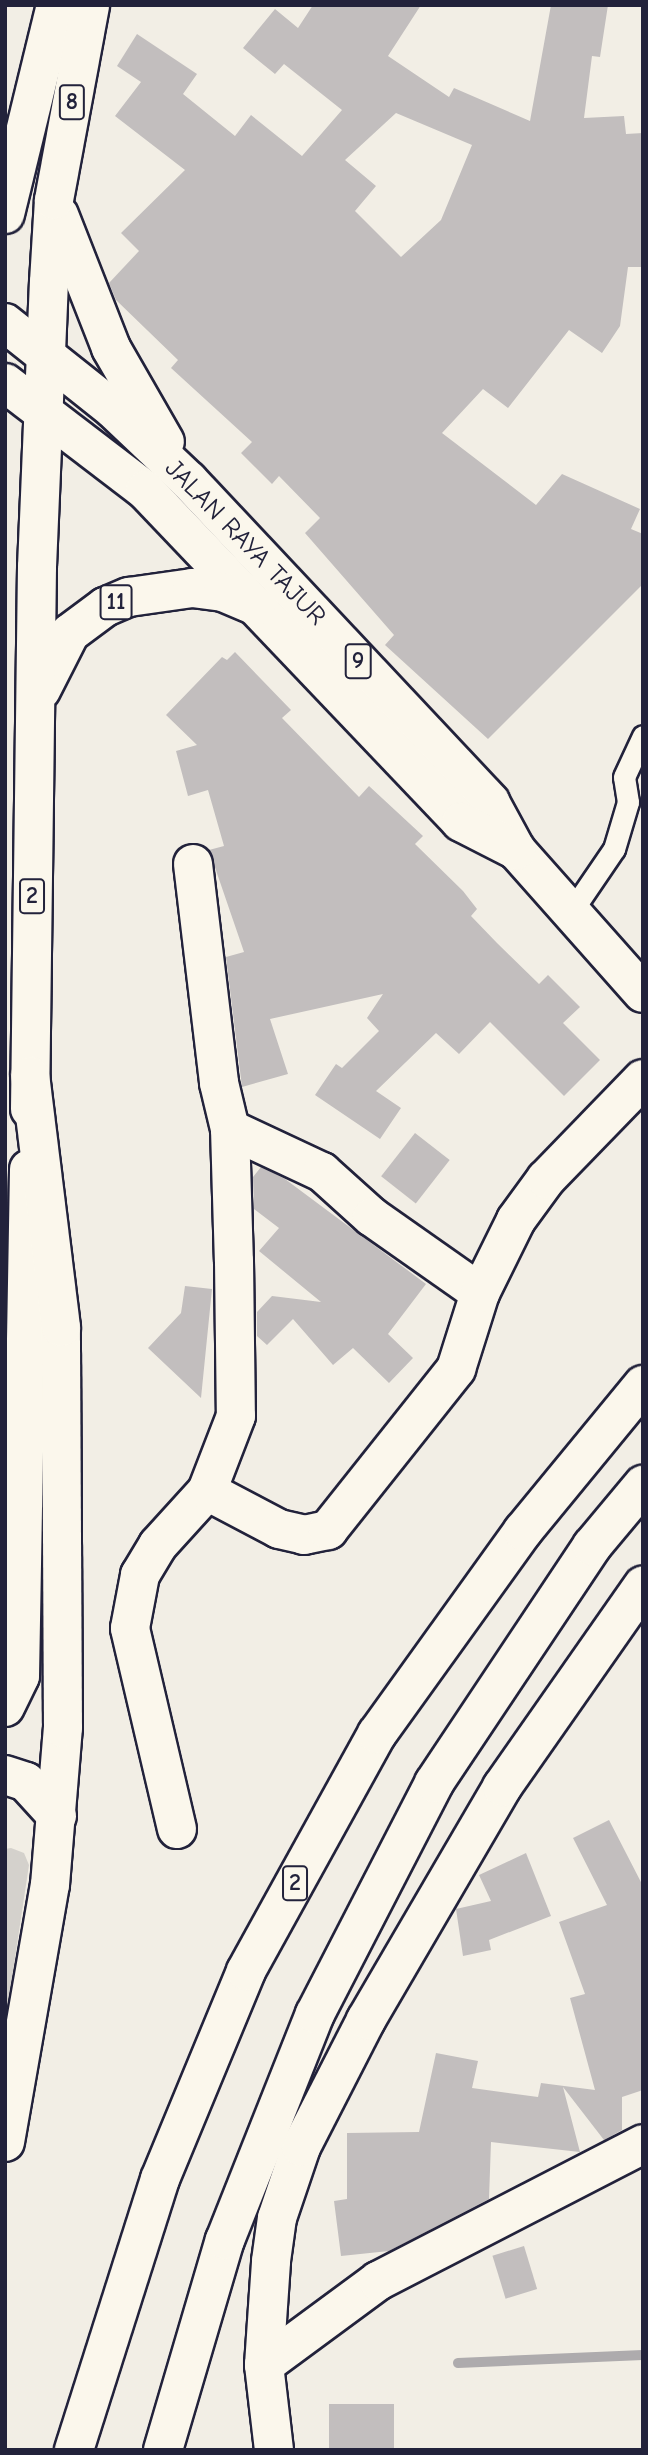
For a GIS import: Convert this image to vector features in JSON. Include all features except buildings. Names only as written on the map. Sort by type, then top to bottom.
[{"type":"main road","name":"8","points":[[5,214],[56,5]]},
{"type":"main road","name":"8","points":[[47,354],[54,200],[90,5]]},
{"type":"main road","points":[[5,145],[30,112]]},
{"type":"main road","points":[[54,200],[111,348],[189,481]]},
{"type":"main road","name":"JALAN RAYA TAJUR","points":[[5,323],[47,354],[189,481],[490,802],[516,850],[573,909],[643,993]]},
{"type":"main road","name":"2","points":[[5,1707],[20,1676],[34,716],[47,354]]},
{"type":"main road","name":"JALAN RAYA TAJUR","points":[[5,383],[44,410],[145,490],[461,822],[516,850]]},
{"type":"main road","name":"11","points":[[34,716],[57,650],[105,607],[159,590],[192,588],[223,592],[258,607]]},
{"type":"main road","points":[[177,1829],[141,1693],[130,1628],[132,1603],[158,1545],[207,1491],[236,1416],[230,1129],[219,1083],[193,864]]},
{"type":"main road","name":"2","points":[[5,2142],[57,1816],[64,1652],[61,1327],[30,1076]]},
{"type":"main road","points":[[207,1491],[279,1529],[304,1535],[328,1530],[456,1368],[480,1293],[516,1220],[546,1180],[643,1079]]},
{"type":"main road","points":[[230,1129],[322,1172],[372,1217],[480,1293]]},
{"type":"main road","name":"2","points":[[74,2450],[160,2179],[246,1971],[377,1734],[523,1531],[643,1385]]},
{"type":"main road","points":[[163,2450],[225,2240],[315,2014],[434,1783],[592,1546],[643,1485]]},
{"type":"main road","points":[[274,2450],[264,2365],[277,2218],[301,2147],[366,2020],[496,1798],[643,1586]]},
{"type":"main road","points":[[5,1774],[26,1782],[57,1816]]},
{"type":"main road","points":[[264,2365],[377,2281],[643,2144]]},
{"type":"lane","points":[[573,909],[614,849],[628,802],[624,777],[643,736]]},
{"type":"shaded area","points":[[11,1848],[24,1853],[29,1865],[5,2024],[5,1849]]},
{"type":"waterway","points":[[458,2363],[643,2355]]}]
